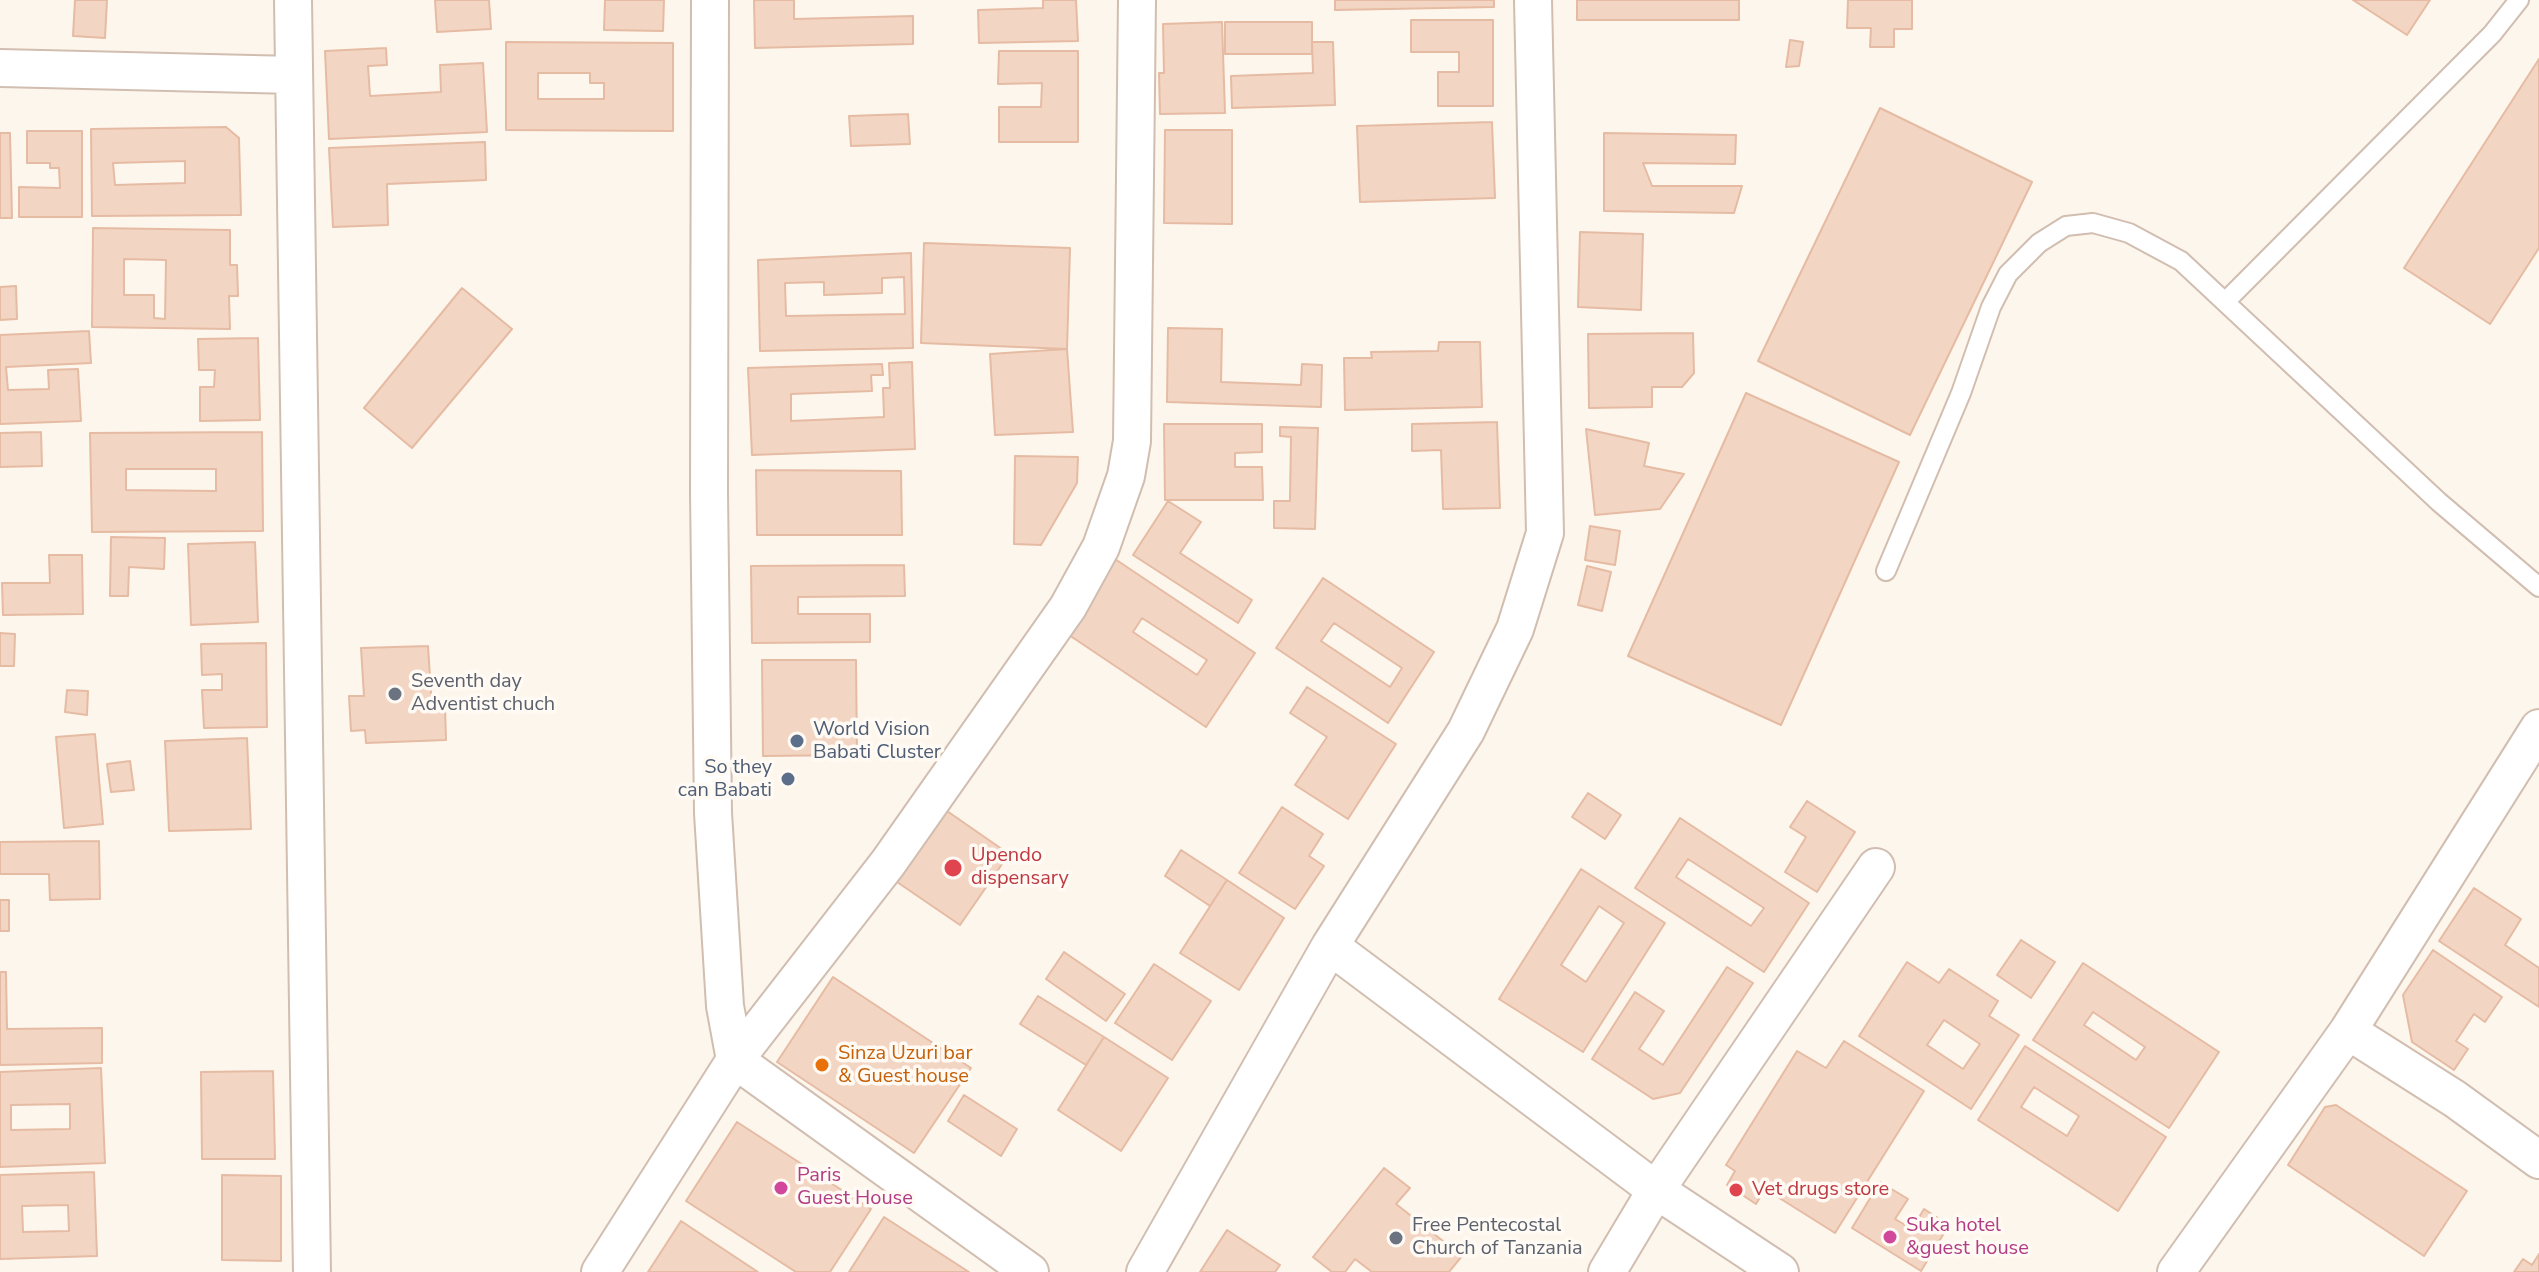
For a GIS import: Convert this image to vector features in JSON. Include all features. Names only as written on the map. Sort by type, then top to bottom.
[{"type":"street","points":[[293,0],[312,1272]]},
{"type":"street","points":[[710,0],[709,492],[713,813],[725,1006],[735,1060],[1030,1272]]},
{"type":"street","points":[[600,1272],[735,1060],[888,863],[1068,607],[1101,547],[1126,476],[1132,441],[1137,0]]},
{"type":"street","points":[[1145,1272],[1330,946],[1466,731],[1515,629],[1545,533],[1533,0]]},
{"type":"street","points":[[0,68],[294,75]]},
{"type":"street","points":[[2176,1272],[2348,1031],[2539,728]]},
{"type":"street","points":[[1607,1272],[1656,1190],[1876,867]]},
{"type":"street","points":[[1330,946],[1656,1190],[1780,1272]]},
{"type":"street","points":[[2348,1031],[2455,1099],[2539,1160]]},
{"type":"lane","points":[[2226,301],[2492,34],[2519,0]]},
{"type":"lane","points":[[1886,571],[1961,393],[1991,307],[2008,274],[2039,243],[2066,226],[2093,223],[2129,233],[2181,261],[2439,502],[2539,587]]},
{"type":"building","points":[[75,0],[107,0],[105,38],[73,36]]},
{"type":"building","points":[[435,0],[489,0],[491,29],[437,32]]},
{"type":"building","points":[[605,0],[664,0],[663,31],[604,30]]},
{"type":"building","points":[[754,0],[794,0],[794,19],[913,16],[913,44],[755,48]]},
{"type":"building","points":[[1043,0],[1076,0],[1078,41],[979,43],[978,10],[1043,8]]},
{"type":"building","points":[[1335,0],[1494,0],[1494,7],[1335,10]]},
{"type":"building","points":[[1577,0],[1739,0],[1739,20],[1577,20]]},
{"type":"building","points":[[1848,0],[1912,0],[1912,29],[1894,29],[1894,47],[1870,47],[1871,28],[1847,28]]},
{"type":"building","points":[[2353,0],[2430,0],[2407,35]]},
{"type":"building","points":[[1411,20],[1493,20],[1493,106],[1438,106],[1438,72],[1459,72],[1459,52],[1411,52]]},
{"type":"building","points":[[1222,22],[1225,113],[1160,114],[1159,73],[1164,73],[1163,24]]},
{"type":"building","points":[[1225,22],[1312,22],[1312,54],[1225,54]]},
{"type":"building","points":[[1790,40],[1803,42],[1799,66],[1786,67]]},
{"type":"building","points":[[506,42],[673,43],[673,131],[506,130]],"holes":[[[538,73],[590,73],[590,83],[604,83],[604,99],[538,99]]]},
{"type":"building","points":[[1312,42],[1333,42],[1335,105],[1232,108],[1231,76],[1313,73]]},
{"type":"building","points":[[386,48],[387,65],[368,66],[370,96],[441,92],[440,65],[483,63],[487,132],[329,139],[325,51]]},
{"type":"building","points":[[999,51],[1078,51],[1078,142],[999,142],[999,107],[1041,107],[1042,83],[998,84]]},
{"type":"building","points":[[2539,59],[2539,248],[2490,324],[2404,268]]},
{"type":"building","points":[[1880,108],[2032,182],[1910,435],[1758,361]]},
{"type":"building","points":[[908,114],[910,144],[851,146],[849,116]]},
{"type":"building","points":[[1492,122],[1495,198],[1360,202],[1357,126]]},
{"type":"building","points":[[226,127],[239,138],[241,215],[92,216],[91,129]],"holes":[[[185,161],[185,183],[115,185],[113,163]]]},
{"type":"building","points":[[1165,130],[1232,130],[1232,224],[1164,223]]},
{"type":"building","points":[[27,131],[82,131],[82,217],[19,217],[19,187],[60,188],[59,168],[50,168],[50,163],[27,163]]},
{"type":"building","points":[[0,133],[10,133],[12,218],[0,218]]},
{"type":"building","points":[[1604,133],[1736,135],[1735,164],[1643,163],[1652,186],[1742,186],[1734,213],[1604,211]]},
{"type":"building","points":[[485,142],[486,180],[387,184],[388,225],[333,227],[329,148]]},
{"type":"building","points":[[93,228],[230,230],[230,265],[237,265],[238,296],[229,296],[230,329],[92,327]],"holes":[[[124,259],[166,260],[165,319],[154,318],[154,295],[124,295]]]},
{"type":"building","points":[[1580,232],[1643,234],[1641,310],[1578,307]]},
{"type":"building","points":[[924,243],[1070,248],[1067,349],[921,343]]},
{"type":"building","points":[[911,253],[913,348],[760,351],[758,260]],"holes":[[[904,277],[905,314],[786,316],[785,283],[824,282],[824,295],[882,293],[882,278]]]},
{"type":"building","points":[[16,286],[17,319],[0,320],[0,287]]},
{"type":"building","points":[[462,288],[512,329],[412,448],[364,408]]},
{"type":"building","points":[[1168,328],[1222,329],[1221,382],[1301,385],[1302,364],[1322,365],[1321,407],[1167,402]]},
{"type":"building","points":[[89,331],[91,363],[6,367],[8,390],[49,389],[48,370],[78,369],[81,421],[0,424],[0,335]]},
{"type":"building","points":[[1693,333],[1694,373],[1682,387],[1652,387],[1652,407],[1589,408],[1588,334]]},
{"type":"building","points":[[258,338],[260,420],[200,421],[200,387],[214,387],[215,370],[199,370],[198,339]]},
{"type":"building","points":[[1439,342],[1480,342],[1482,407],[1345,410],[1344,358],[1372,358],[1371,352],[1438,351]]},
{"type":"building","points":[[1067,349],[1073,432],[995,435],[990,354]]},
{"type":"building","points":[[912,362],[915,449],[752,455],[748,368],[882,364],[883,375],[871,375],[872,391],[791,394],[791,421],[884,417],[883,388],[890,388],[889,363]]},
{"type":"building","points":[[1746,393],[1899,462],[1781,725],[1628,656]]},
{"type":"building","points":[[1497,422],[1500,508],[1443,509],[1441,450],[1412,451],[1412,424]]},
{"type":"building","points":[[1164,424],[1262,424],[1262,452],[1235,453],[1235,467],[1262,467],[1263,500],[1165,500]]},
{"type":"building","points":[[1280,427],[1318,428],[1315,529],[1274,528],[1274,501],[1290,501],[1291,437],[1280,436]]},
{"type":"building","points":[[1586,429],[1649,443],[1644,466],[1684,474],[1660,509],[1595,515]]},
{"type":"building","points":[[41,432],[42,466],[0,467],[0,433]]},
{"type":"building","points":[[262,432],[263,531],[92,532],[90,433]],"holes":[[[126,469],[216,469],[216,491],[126,490]]]},
{"type":"building","points":[[1015,456],[1078,457],[1077,483],[1041,545],[1014,544]]},
{"type":"building","points":[[756,470],[901,471],[902,535],[757,535]]},
{"type":"building","points":[[1168,501],[1201,522],[1180,553],[1252,600],[1238,623],[1133,555]]},
{"type":"building","points":[[1590,526],[1620,531],[1615,565],[1585,560]]},
{"type":"building","points":[[111,537],[165,538],[164,569],[129,567],[128,596],[110,596]]},
{"type":"building","points":[[255,542],[258,622],[191,625],[188,544]]},
{"type":"building","points":[[49,555],[82,555],[83,614],[3,615],[2,583],[50,583]]},
{"type":"building","points":[[1115,559],[1255,653],[1206,727],[1066,633]],"holes":[[[1142,618],[1207,660],[1197,675],[1133,632]]]},
{"type":"building","points":[[904,565],[905,596],[798,597],[798,614],[870,614],[870,642],[752,643],[751,566]]},
{"type":"building","points":[[1587,566],[1611,572],[1602,611],[1578,605]]},
{"type":"building","points":[[1323,578],[1434,652],[1388,723],[1276,648]],"holes":[[[1334,623],[1402,668],[1390,687],[1321,641]]]},
{"type":"building","points":[[0,633],[15,634],[14,666],[0,666]]},
{"type":"building","points":[[266,643],[267,727],[204,728],[202,690],[222,690],[222,674],[202,675],[201,644]]},
{"type":"building","points":[[428,646],[432,708],[445,707],[446,740],[366,743],[365,730],[351,731],[349,696],[364,696],[361,648]]},
{"type":"building","points":[[762,660],[856,660],[857,755],[763,756]]},
{"type":"building","points":[[1307,687],[1396,744],[1348,819],[1295,785],[1327,737],[1290,713]]},
{"type":"building","points":[[67,690],[88,691],[87,715],[65,712]]},
{"type":"building","points":[[95,734],[103,824],[64,828],[56,737]]},
{"type":"building","points":[[247,738],[251,829],[169,831],[165,741]]},
{"type":"building","points":[[130,761],[134,790],[111,792],[107,764]]},
{"type":"building","points":[[1588,793],[1621,815],[1605,839],[1572,817]]},
{"type":"building","points":[[1807,801],[1855,832],[1817,892],[1785,872],[1806,837],[1790,827]]},
{"type":"building","points":[[1282,807],[1323,834],[1309,856],[1324,866],[1295,909],[1239,873]]},
{"type":"building","name":"Upendo dispensary","points":[[947,811],[1009,854],[960,925],[897,882]]},
{"type":"building","points":[[1680,818],[1809,903],[1764,972],[1635,888]],"holes":[[[1688,859],[1764,908],[1751,926],[1676,877]]]},
{"type":"building","points":[[99,841],[100,899],[50,900],[49,874],[0,874],[0,842]]},
{"type":"building","points":[[1181,850],[1227,880],[1210,906],[1165,876]]},
{"type":"building","points":[[1581,869],[1665,923],[1583,1052],[1499,999]],"holes":[[[1599,906],[1624,923],[1586,982],[1561,965]]]},
{"type":"building","points":[[1227,880],[1284,918],[1239,990],[1180,953]]},
{"type":"building","points":[[2474,888],[2521,919],[2505,945],[2539,968],[2539,1007],[2439,941]]},
{"type":"building","points":[[0,900],[9,900],[9,931],[0,931]]},
{"type":"building","points":[[2021,940],[2055,962],[2031,998],[1997,975]]},
{"type":"building","points":[[2433,950],[2502,997],[2485,1022],[2474,1014],[2456,1041],[2468,1049],[2454,1070],[2412,1042],[2403,995]]},
{"type":"building","points":[[1064,952],[1125,994],[1106,1021],[1046,979]]},
{"type":"building","points":[[1907,962],[1939,983],[1949,969],[1998,1001],[1989,1016],[2019,1035],[1971,1109],[1859,1036]],"holes":[[[1944,1020],[1980,1044],[1963,1069],[1927,1045]]]},
{"type":"building","points":[[2083,963],[2219,1052],[2169,1128],[2033,1040]],"holes":[[[2093,1012],[2145,1047],[2136,1060],[2084,1025]]]},
{"type":"building","points":[[1154,964],[1211,1001],[1172,1060],[1115,1023]]},
{"type":"building","points":[[1727,967],[1753,983],[1680,1093],[1653,1099],[1592,1059],[1635,992],[1664,1011],[1639,1049],[1663,1065]]},
{"type":"building","points":[[0,972],[6,972],[7,1029],[102,1028],[102,1063],[0,1065]]},
{"type":"building","points":[[833,977],[971,1068],[914,1153],[777,1062]]},
{"type":"building","points":[[1038,996],[1104,1037],[1086,1065],[1020,1024]]},
{"type":"building","points":[[1104,1037],[1168,1078],[1121,1151],[1058,1110]]},
{"type":"building","points":[[1844,1041],[1924,1091],[1835,1233],[1765,1189],[1756,1204],[1727,1185],[1735,1171],[1726,1165],[1797,1051],[1826,1068]]},
{"type":"building","points":[[2025,1046],[2166,1137],[2118,1211],[1978,1120]],"holes":[[[2034,1087],[2079,1116],[2067,1136],[2021,1107]]]},
{"type":"building","points":[[101,1068],[105,1163],[0,1167],[0,1072]],"holes":[[[70,1104],[70,1129],[11,1130],[11,1105]]]},
{"type":"building","points":[[273,1071],[275,1159],[202,1159],[201,1072]]},
{"type":"building","points":[[964,1095],[1017,1129],[1001,1156],[948,1121]]},
{"type":"building","points":[[2336,1105],[2467,1191],[2424,1256],[2288,1165],[2325,1107]]},
{"type":"building","points":[[737,1122],[871,1209],[830,1272],[796,1272],[686,1201]]},
{"type":"building","points":[[1384,1168],[1410,1188],[1396,1204],[1462,1256],[1449,1272],[1372,1272],[1355,1259],[1345,1272],[1332,1272],[1313,1257]]},
{"type":"building","points":[[94,1172],[97,1256],[0,1259],[0,1175]],"holes":[[[68,1205],[69,1231],[23,1232],[22,1206]]]},
{"type":"building","points":[[222,1175],[281,1176],[281,1261],[222,1260]]},
{"type":"building","points":[[1880,1182],[1908,1199],[1895,1219],[1912,1229],[1924,1209],[1949,1225],[1921,1271],[1852,1228]]},
{"type":"building","points":[[884,1217],[969,1272],[849,1272]]},
{"type":"building","points":[[681,1221],[758,1272],[648,1272]]},
{"type":"building","points":[[1227,1230],[1280,1265],[1275,1272],[1200,1272]]},
{"type":"building","points":[[2539,1254],[2539,1272],[2514,1272],[2523,1259],[2532,1265]]},
{"type":"place","name":"Seventh day Adventist chuch","points":[[395,694]]},
{"type":"place","name":"World Vision Babati Cluster","points":[[797,741]]},
{"type":"place","name":"So they can Babati","points":[[788,779]]},
{"type":"place","name":"Upendo dispensary","points":[[953,868]]},
{"type":"place","name":"Sinza Uzuri bar & Guest house","points":[[822,1065]]},
{"type":"place","name":"Paris Guest House","points":[[781,1188]]},
{"type":"place","name":"Vet drugs store","points":[[1736,1190]]},
{"type":"place","name":"Suka hotel &guest house","points":[[1890,1237]]},
{"type":"place","name":"Free Pentecostal Church of Tanzania","points":[[1396,1238]]}]
